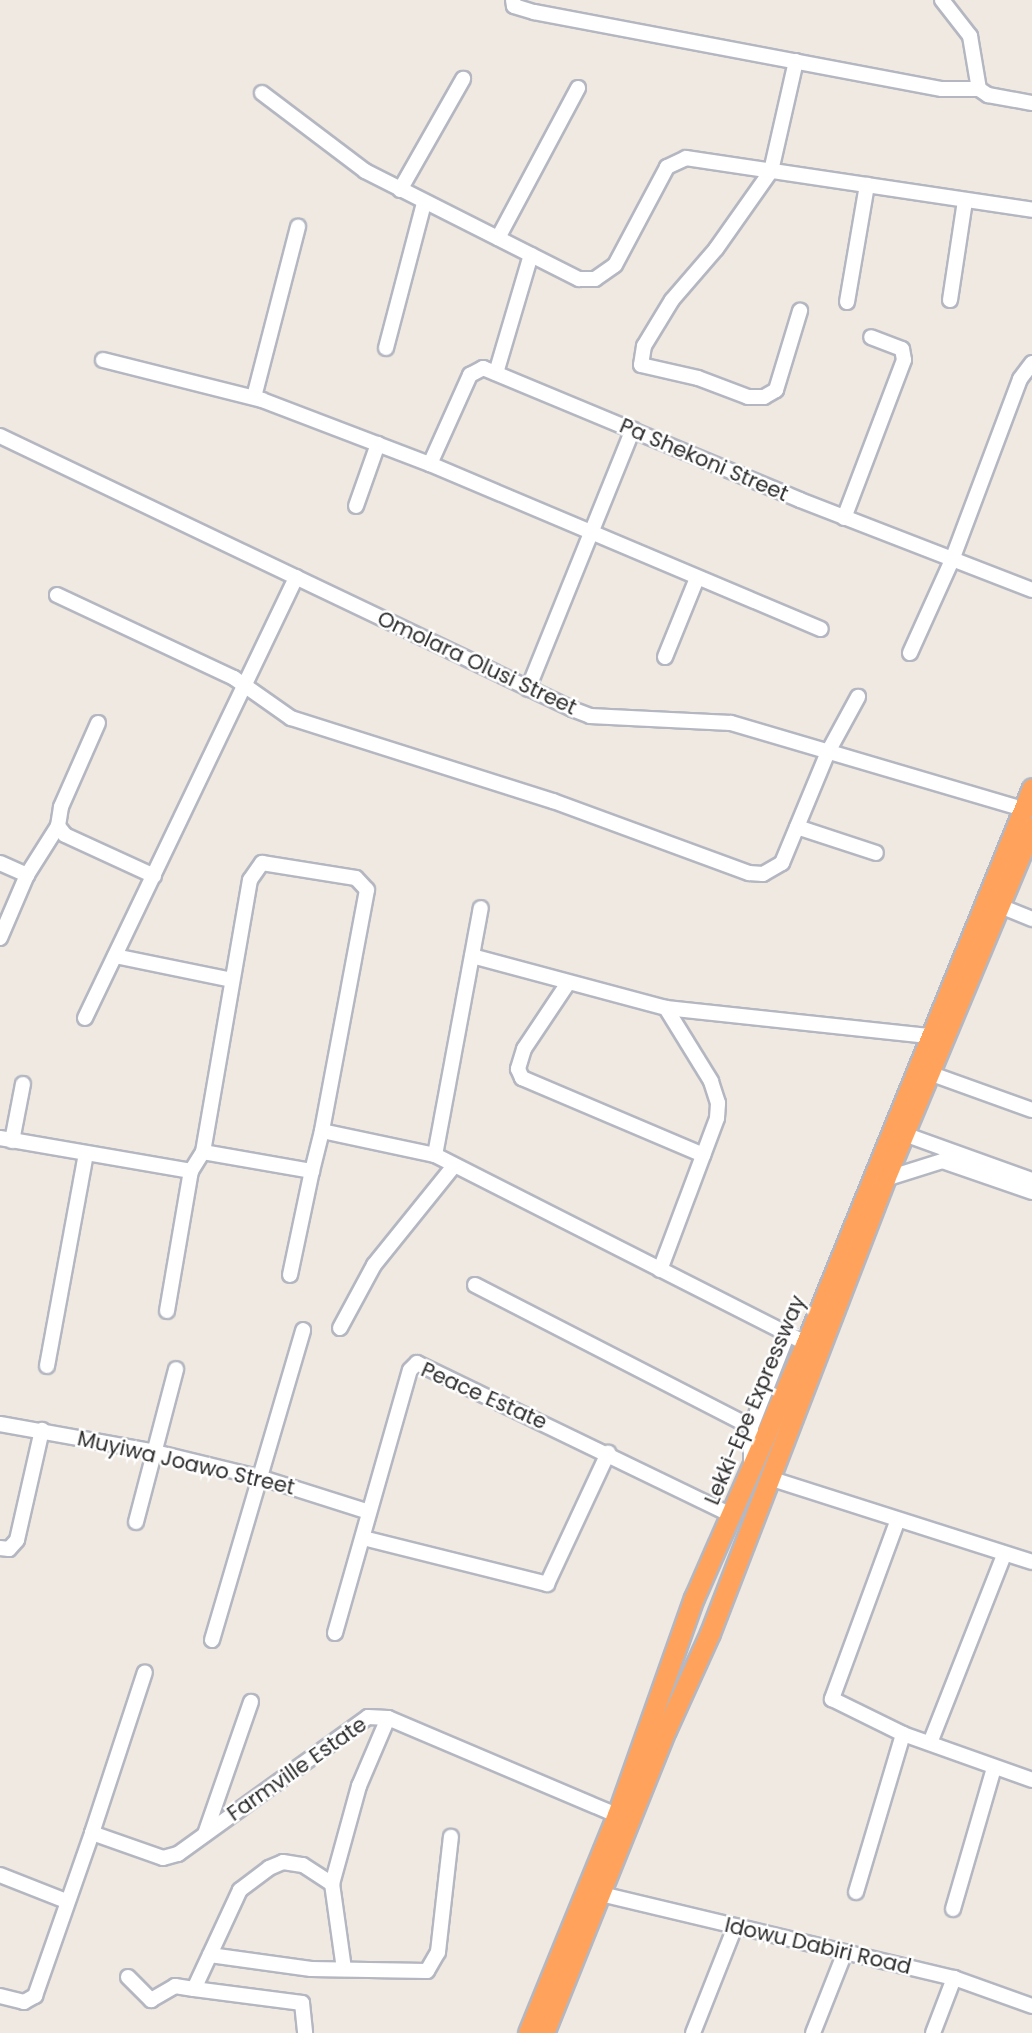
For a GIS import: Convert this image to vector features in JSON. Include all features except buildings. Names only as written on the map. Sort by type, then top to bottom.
[{"type":"highway","name":"Lekki-Epe Expressway","points":[[528,2033],[617,1815],[688,1613],[731,1515],[760,1473],[1000,906],[1029,828],[1032,788]]},
{"type":"highway","name":"Lekki-Epe Expressway","points":[[544,2033],[718,1615],[760,1473],[806,1343],[929,1036],[1029,828]]},
{"type":"highway","points":[[688,1613],[718,1615]]},
{"type":"highway","points":[[688,1613],[710,1633]]},
{"type":"street","points":[[513,0],[514,6],[534,12],[942,89],[979,89],[988,95],[1032,103]]},
{"type":"street","points":[[942,0],[970,36],[979,89]]},
{"type":"street","points":[[796,61],[771,171],[716,249],[672,300],[644,346],[641,365],[698,379],[748,397],[764,397],[776,390],[800,311]]},
{"type":"street","points":[[400,190],[463,79]]},
{"type":"street","points":[[499,238],[578,88]]},
{"type":"street","points":[[262,93],[344,159],[424,203],[579,279],[595,279],[615,265],[674,161],[686,158],[1032,211]]},
{"type":"street","points":[[847,302],[867,185]]},
{"type":"street","points":[[950,300],[965,201]]},
{"type":"street","points":[[386,348],[424,203]]},
{"type":"street","points":[[254,397],[298,227]]},
{"type":"street","points":[[430,464],[470,376],[482,368],[496,373],[531,255]]},
{"type":"street","points":[[844,517],[904,360],[902,349],[871,337]]},
{"type":"street","points":[[103,360],[254,397],[430,464],[590,534],[821,629]]},
{"type":"street","points":[[910,653],[952,560],[1020,379],[1032,363]]},
{"type":"street","name":"Pa Shekoni Street","points":[[496,373],[844,517],[1032,590]]},
{"type":"street","points":[[528,688],[633,429]]},
{"type":"street","name":"Omolara Olusi Street","points":[[0,436],[590,716],[714,719],[828,752],[1029,828]]},
{"type":"street","points":[[356,506],[378,444]]},
{"type":"street","points":[[85,1018],[247,686],[296,578]]},
{"type":"street","points":[[664,657],[697,578]]},
{"type":"street","points":[[57,595],[247,686],[291,718],[553,800],[749,873],[763,874],[782,863],[828,752],[858,697]]},
{"type":"street","points":[[0,938],[27,875],[58,826],[61,807],[98,723]]},
{"type":"street","points":[[58,826],[65,835],[154,876]]},
{"type":"street","points":[[797,827],[876,853]]},
{"type":"street","points":[[0,863],[27,875]]},
{"type":"street","points":[[167,1311],[191,1171],[203,1152],[250,880],[262,863],[364,883],[367,890],[322,1131],[290,1275]]},
{"type":"street","points":[[1000,906],[1032,919]]},
{"type":"street","points":[[435,1155],[481,908]]},
{"type":"street","points":[[472,956],[666,1008],[929,1036]]},
{"type":"street","points":[[115,957],[232,980]]},
{"type":"street","points":[[568,983],[524,1049],[518,1069],[522,1078],[703,1155]]},
{"type":"street","points":[[660,1270],[703,1155],[718,1103],[710,1081],[666,1008]]},
{"type":"street","points":[[929,1073],[1032,1110]]},
{"type":"street","points":[[23,1084],[6,1140],[191,1171]]},
{"type":"street","points":[[322,1131],[435,1155],[453,1167],[806,1343]]},
{"type":"street","points":[[904,1134],[1005,1177],[1032,1192]]},
{"type":"street","points":[[203,1152],[312,1171]]},
{"type":"street","points":[[47,1366],[86,1154]]},
{"type":"street","points":[[886,1179],[942,1161],[1005,1177],[1032,1180]]},
{"type":"street","points":[[340,1328],[374,1265],[453,1167]]},
{"type":"street","points":[[475,1285],[751,1427]]},
{"type":"street","points":[[212,1640],[262,1478],[303,1330]]},
{"type":"street","points":[[788,1333],[751,1427],[760,1473],[897,1522],[1032,1562]]},
{"type":"street","name":"Peace Estate","points":[[335,1633],[410,1370],[417,1363],[608,1453],[731,1515]]},
{"type":"street","points":[[136,1522],[176,1369]]},
{"type":"street","name":"Muyiwa Joawo Street","points":[[0,1424],[155,1452],[262,1478],[369,1512]]},
{"type":"street","points":[[0,1548],[9,1549],[17,1540],[42,1430]]},
{"type":"street","points":[[363,1538],[547,1584],[608,1453]]},
{"type":"street","points":[[897,1522],[831,1699],[903,1734],[1032,1780]]},
{"type":"street","points":[[930,1743],[1003,1555]]},
{"type":"street","points":[[0,1996],[24,2002],[35,1996],[66,1901],[95,1834],[145,1672]]},
{"type":"street","points":[[205,1834],[251,1702]]},
{"type":"street","name":"Farmville Estate","points":[[95,1834],[163,1858],[178,1854],[368,1717],[388,1717],[617,1815]]},
{"type":"street","points":[[344,1969],[332,1884],[359,1786],[388,1717]]},
{"type":"street","points":[[856,1892],[903,1734]]},
{"type":"street","points":[[953,1909],[994,1768]]},
{"type":"street","points":[[211,1955],[344,1969],[427,1971],[434,1966],[451,1836]]},
{"type":"street","points":[[194,1989],[240,1890],[261,1872],[283,1862],[293,1863],[332,1884]]},
{"type":"street","points":[[0,1875],[66,1901]]},
{"type":"street","name":"Idowu Dabiri Road","points":[[601,1894],[954,1978],[1032,2006]]},
{"type":"street","points":[[693,2033],[735,1927]]},
{"type":"street","points":[[813,2033],[845,1952]]},
{"type":"street","points":[[128,1977],[150,2000],[174,1986],[302,2003],[305,2033]]},
{"type":"street","points":[[933,2033],[954,1978]]}]
